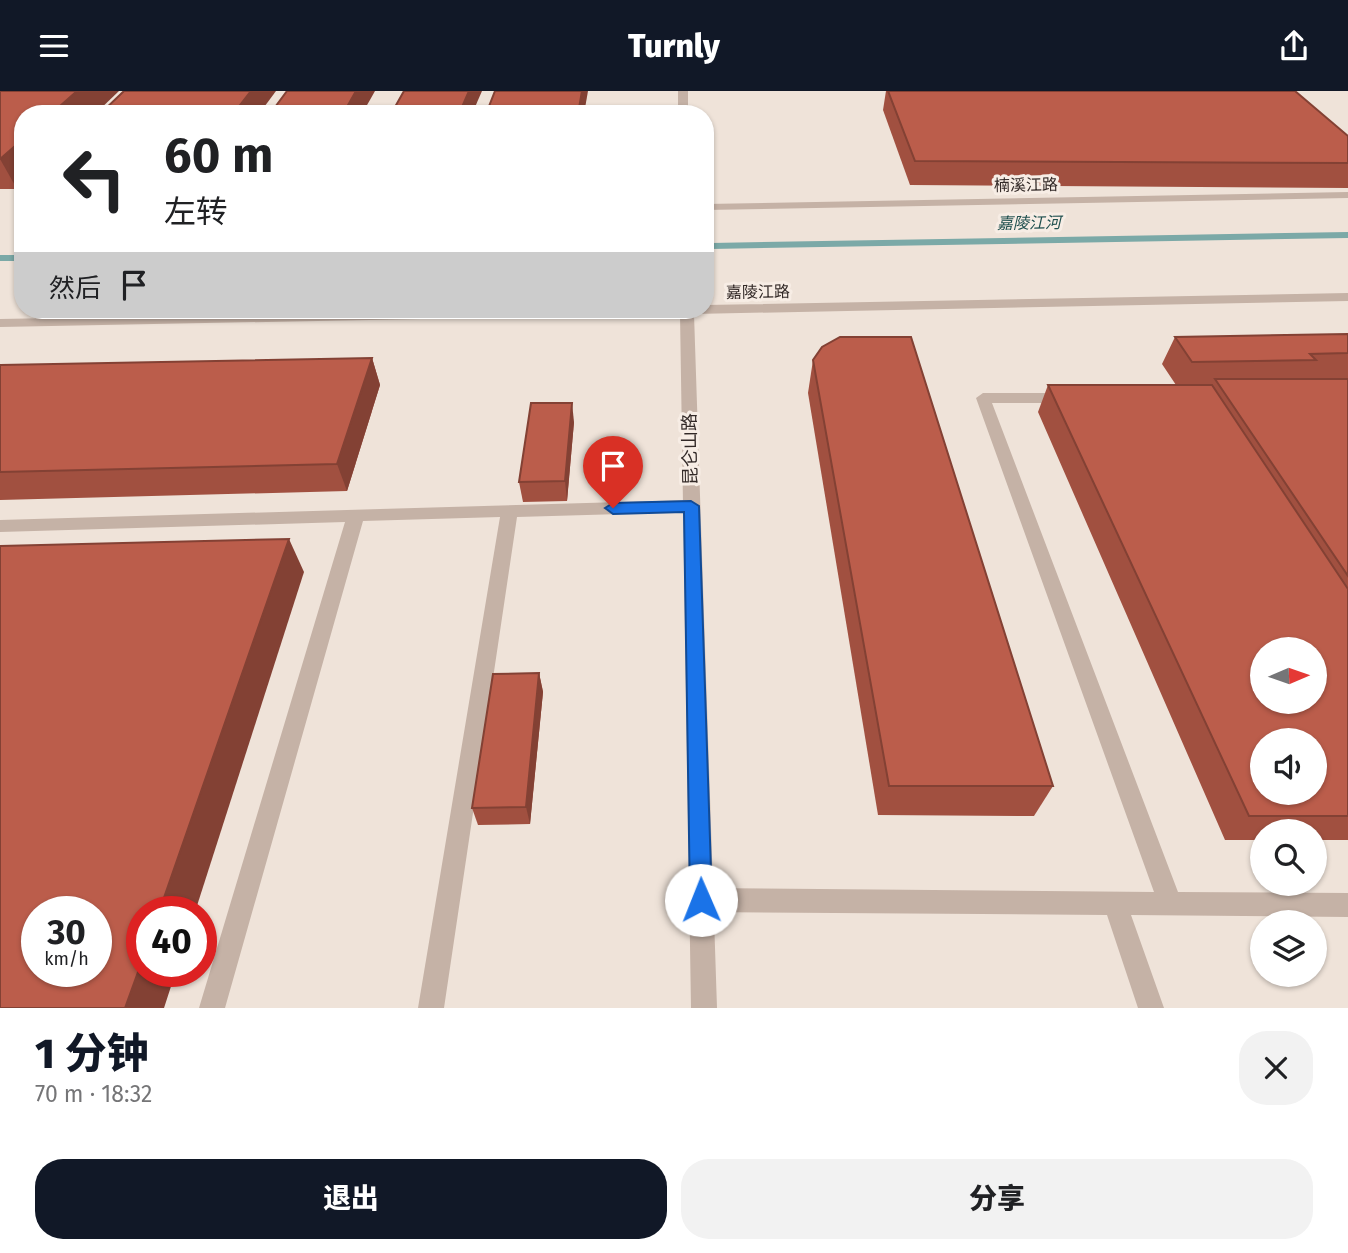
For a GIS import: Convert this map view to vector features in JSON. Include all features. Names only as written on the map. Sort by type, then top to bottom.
[{"type":"street","name":"楠溪江路","points":[[714,207],[1348,195]]},
{"type":"street","name":"嘉陵江路","points":[[714,309],[1348,297]]},
{"type":"street","name":"嘉陵江路","points":[[0,323],[211,319]]},
{"type":"street","name":"昆仑山路","points":[[687,319],[704,1008]]},
{"type":"street","points":[[1080,398],[982,398],[1170,903]]},
{"type":"street","points":[[0,526],[691,506]]},
{"type":"street","points":[[431,1008],[509,511]]},
{"type":"street","points":[[212,1008],[356,515]]},
{"type":"street","points":[[701,900],[1348,905]]},
{"type":"street","points":[[1115,903],[1151,1008]]},
{"type":"building","points":[[0,91],[77,91],[61,105],[14,105],[14,147],[0,159]]},
{"type":"building","points":[[124,91],[251,91],[240,105],[109,105]]},
{"type":"building","points":[[287,91],[356,91],[348,105],[277,105]]},
{"type":"building","points":[[404,91],[469,91],[463,105],[396,105]]},
{"type":"building","points":[[495,91],[582,91],[580,105],[490,105]]},
{"type":"building","points":[[888,91],[1295,91],[1348,136],[1348,163],[915,161]]},
{"type":"building","points":[[1348,334],[1348,353],[1310,354],[1316,360],[1192,362],[1175,337]]},
{"type":"building","points":[[840,337],[911,337],[1053,786],[889,786],[813,360],[822,347]]},
{"type":"building","points":[[372,358],[337,464],[0,472],[0,365]]},
{"type":"building","points":[[1215,379],[1348,379],[1348,576]]},
{"type":"building","points":[[1048,385],[1212,385],[1348,589],[1348,816],[1249,816]]},
{"type":"building","points":[[531,403],[572,403],[565,481],[519,482]]},
{"type":"building","points":[[289,539],[165,896],[126,896],[126,987],[133,987],[125,1008],[0,1008],[0,546]]},
{"type":"building","points":[[539,673],[526,807],[472,808],[493,674]]},
{"type":"waterway","name":"嘉陵江河","points":[[714,246],[1348,235]]},
{"type":"waterway","name":"嘉陵江河","points":[[0,258],[14,258]]},
{"type":"route","points":[[613,508],[691,506],[701,900]]}]
